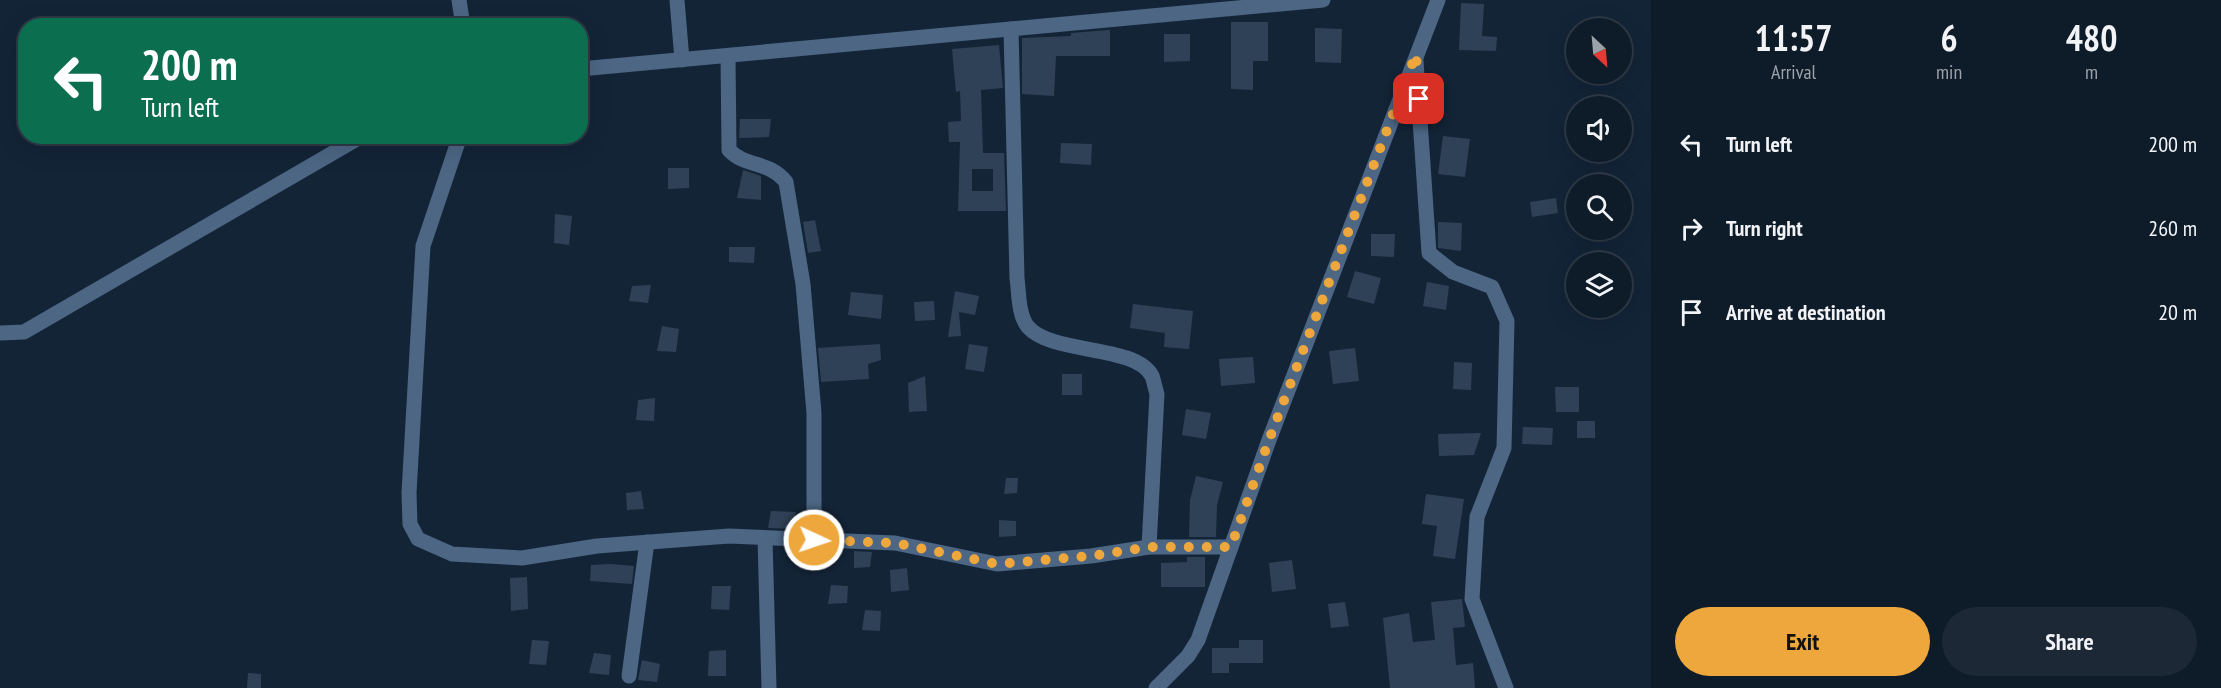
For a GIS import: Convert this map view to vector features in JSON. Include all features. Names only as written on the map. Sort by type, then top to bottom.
[{"type":"street","points":[[459,0],[462,18]]},
{"type":"street","points":[[677,0],[682,60]]},
{"type":"street","points":[[588,68],[1323,0]]},
{"type":"street","points":[[1156,688],[1188,656],[1198,640],[1269,440],[1438,0]]},
{"type":"street","points":[[1011,29],[1017,278],[1020,309],[1028,327],[1050,340],[1130,359],[1151,374],[1157,394],[1149,547]]},
{"type":"street","points":[[1416,54],[1429,253],[1453,272],[1492,287],[1507,321],[1504,448],[1477,517],[1473,599],[1506,688]]},
{"type":"street","points":[[728,56],[729,150],[736,158],[776,170],[786,182],[803,284],[814,413],[814,540]]},
{"type":"street","points":[[0,333],[24,332],[348,144]]},
{"type":"street","points":[[457,144],[423,246],[409,493],[410,524],[418,539],[452,554],[522,558],[597,546],[729,536],[895,543],[997,564],[1091,556],[1149,547],[1231,547]]},
{"type":"street","points":[[765,538],[769,688]]},
{"type":"street","points":[[629,676],[647,542]]},
{"type":"building","points":[[1461,3],[1484,4],[1482,36],[1497,37],[1496,51],[1459,50]]},
{"type":"building","points":[[1231,22],[1268,22],[1268,61],[1253,61],[1253,90],[1231,89]]},
{"type":"building","points":[[1315,28],[1342,29],[1341,63],[1315,62]]},
{"type":"building","points":[[1110,30],[1110,56],[1056,56],[1054,96],[1022,94],[1022,38],[1071,36],[1071,33]]},
{"type":"building","points":[[1164,34],[1190,34],[1190,61],[1164,62]]},
{"type":"building","points":[[999,45],[1003,88],[981,90],[983,153],[1004,153],[1006,211],[958,211],[960,142],[949,142],[948,122],[961,121],[960,91],[956,92],[952,49]],"holes":[[[972,169],[993,169],[993,191],[972,191]]]},
{"type":"building","points":[[740,119],[771,119],[769,137],[739,138]]},
{"type":"building","points":[[1443,136],[1470,139],[1465,177],[1438,174]]},
{"type":"building","points":[[1061,143],[1092,144],[1091,165],[1060,163]]},
{"type":"building","points":[[668,168],[689,168],[689,188],[668,189]]},
{"type":"building","points":[[743,170],[761,176],[761,200],[737,198]]},
{"type":"building","points":[[1556,198],[1558,213],[1532,217],[1530,202]]},
{"type":"building","points":[[555,214],[572,216],[569,245],[554,243]]},
{"type":"building","points":[[815,220],[821,251],[808,253],[803,222]]},
{"type":"building","points":[[1438,222],[1462,223],[1461,251],[1438,248]]},
{"type":"building","points":[[1371,234],[1395,234],[1394,257],[1371,256]]},
{"type":"building","points":[[729,247],[755,247],[754,263],[729,262]]},
{"type":"building","points":[[1355,271],[1381,278],[1374,304],[1347,297]]},
{"type":"building","points":[[1427,282],[1449,286],[1446,310],[1423,306]]},
{"type":"building","points":[[651,285],[648,303],[629,301],[632,286]]},
{"type":"building","points":[[955,291],[979,296],[975,315],[959,312],[961,336],[948,337]]},
{"type":"building","points":[[851,292],[883,295],[881,319],[848,315]]},
{"type":"building","points":[[934,301],[935,320],[915,321],[914,302]]},
{"type":"building","points":[[1133,304],[1193,311],[1189,349],[1164,347],[1165,333],[1130,328]]},
{"type":"building","points":[[662,326],[679,329],[676,352],[657,351]]},
{"type":"building","points":[[880,344],[881,360],[868,364],[869,379],[821,382],[818,348]]},
{"type":"building","points":[[969,344],[988,347],[984,372],[965,369]]},
{"type":"building","points":[[1355,348],[1359,381],[1333,384],[1329,351]]},
{"type":"building","points":[[1253,357],[1255,383],[1221,386],[1219,359]]},
{"type":"building","points":[[1454,362],[1472,363],[1471,390],[1453,389]]},
{"type":"building","points":[[1062,374],[1082,374],[1082,395],[1062,395]]},
{"type":"building","points":[[925,376],[927,411],[909,412],[908,383]]},
{"type":"building","points":[[1555,387],[1579,387],[1579,412],[1556,412]]},
{"type":"building","points":[[655,398],[654,421],[636,420],[638,400]]},
{"type":"building","points":[[1186,409],[1211,413],[1206,439],[1182,435]]},
{"type":"building","points":[[1577,421],[1595,421],[1595,438],[1577,438]]},
{"type":"building","points":[[1523,427],[1553,428],[1552,445],[1522,444]]},
{"type":"building","points":[[1481,433],[1474,455],[1439,456],[1438,434]]},
{"type":"building","points":[[1196,476],[1223,482],[1217,505],[1216,537],[1189,537],[1190,500]]},
{"type":"building","points":[[1006,478],[1018,478],[1017,493],[1004,494]]},
{"type":"building","points":[[641,491],[644,509],[627,510],[626,493]]},
{"type":"building","points":[[1426,494],[1464,499],[1455,559],[1433,556],[1437,526],[1422,524]]},
{"type":"building","points":[[771,511],[796,512],[794,529],[768,528]]},
{"type":"building","points":[[999,520],[1016,521],[1016,536],[999,537]]},
{"type":"building","points":[[854,551],[872,552],[870,567],[854,568]]},
{"type":"building","points":[[1187,557],[1205,557],[1205,587],[1161,587],[1161,563],[1187,562]]},
{"type":"building","points":[[1292,560],[1296,589],[1272,592],[1269,563]]},
{"type":"building","points":[[591,565],[634,566],[632,584],[590,581]]},
{"type":"building","points":[[907,568],[909,590],[891,592],[890,570]]},
{"type":"building","points":[[527,577],[528,609],[511,611],[510,578]]},
{"type":"building","points":[[831,585],[848,586],[847,603],[828,604]]},
{"type":"building","points":[[712,586],[731,586],[729,610],[711,609]]},
{"type":"building","points":[[1462,599],[1465,627],[1453,628],[1456,665],[1473,663],[1475,688],[1390,688],[1383,618],[1409,613],[1413,642],[1435,640],[1431,602]]},
{"type":"building","points":[[1345,602],[1349,626],[1331,628],[1328,604]]},
{"type":"building","points":[[865,610],[881,611],[880,631],[862,630]]},
{"type":"building","points":[[532,640],[549,641],[546,665],[529,664]]},
{"type":"building","points":[[1239,640],[1263,640],[1263,663],[1229,663],[1229,673],[1212,673],[1212,648],[1239,648]]},
{"type":"building","points":[[726,650],[726,676],[708,676],[709,651]]},
{"type":"building","points":[[594,653],[611,655],[609,675],[589,673]]},
{"type":"building","points":[[642,660],[660,664],[657,682],[638,680]]},
{"type":"building","points":[[248,673],[261,674],[261,688],[247,688]]},
{"type":"route","points":[[814,540],[895,543],[997,564],[1091,556],[1149,547],[1231,547],[1269,440],[1416,54],[1419,99]]}]
